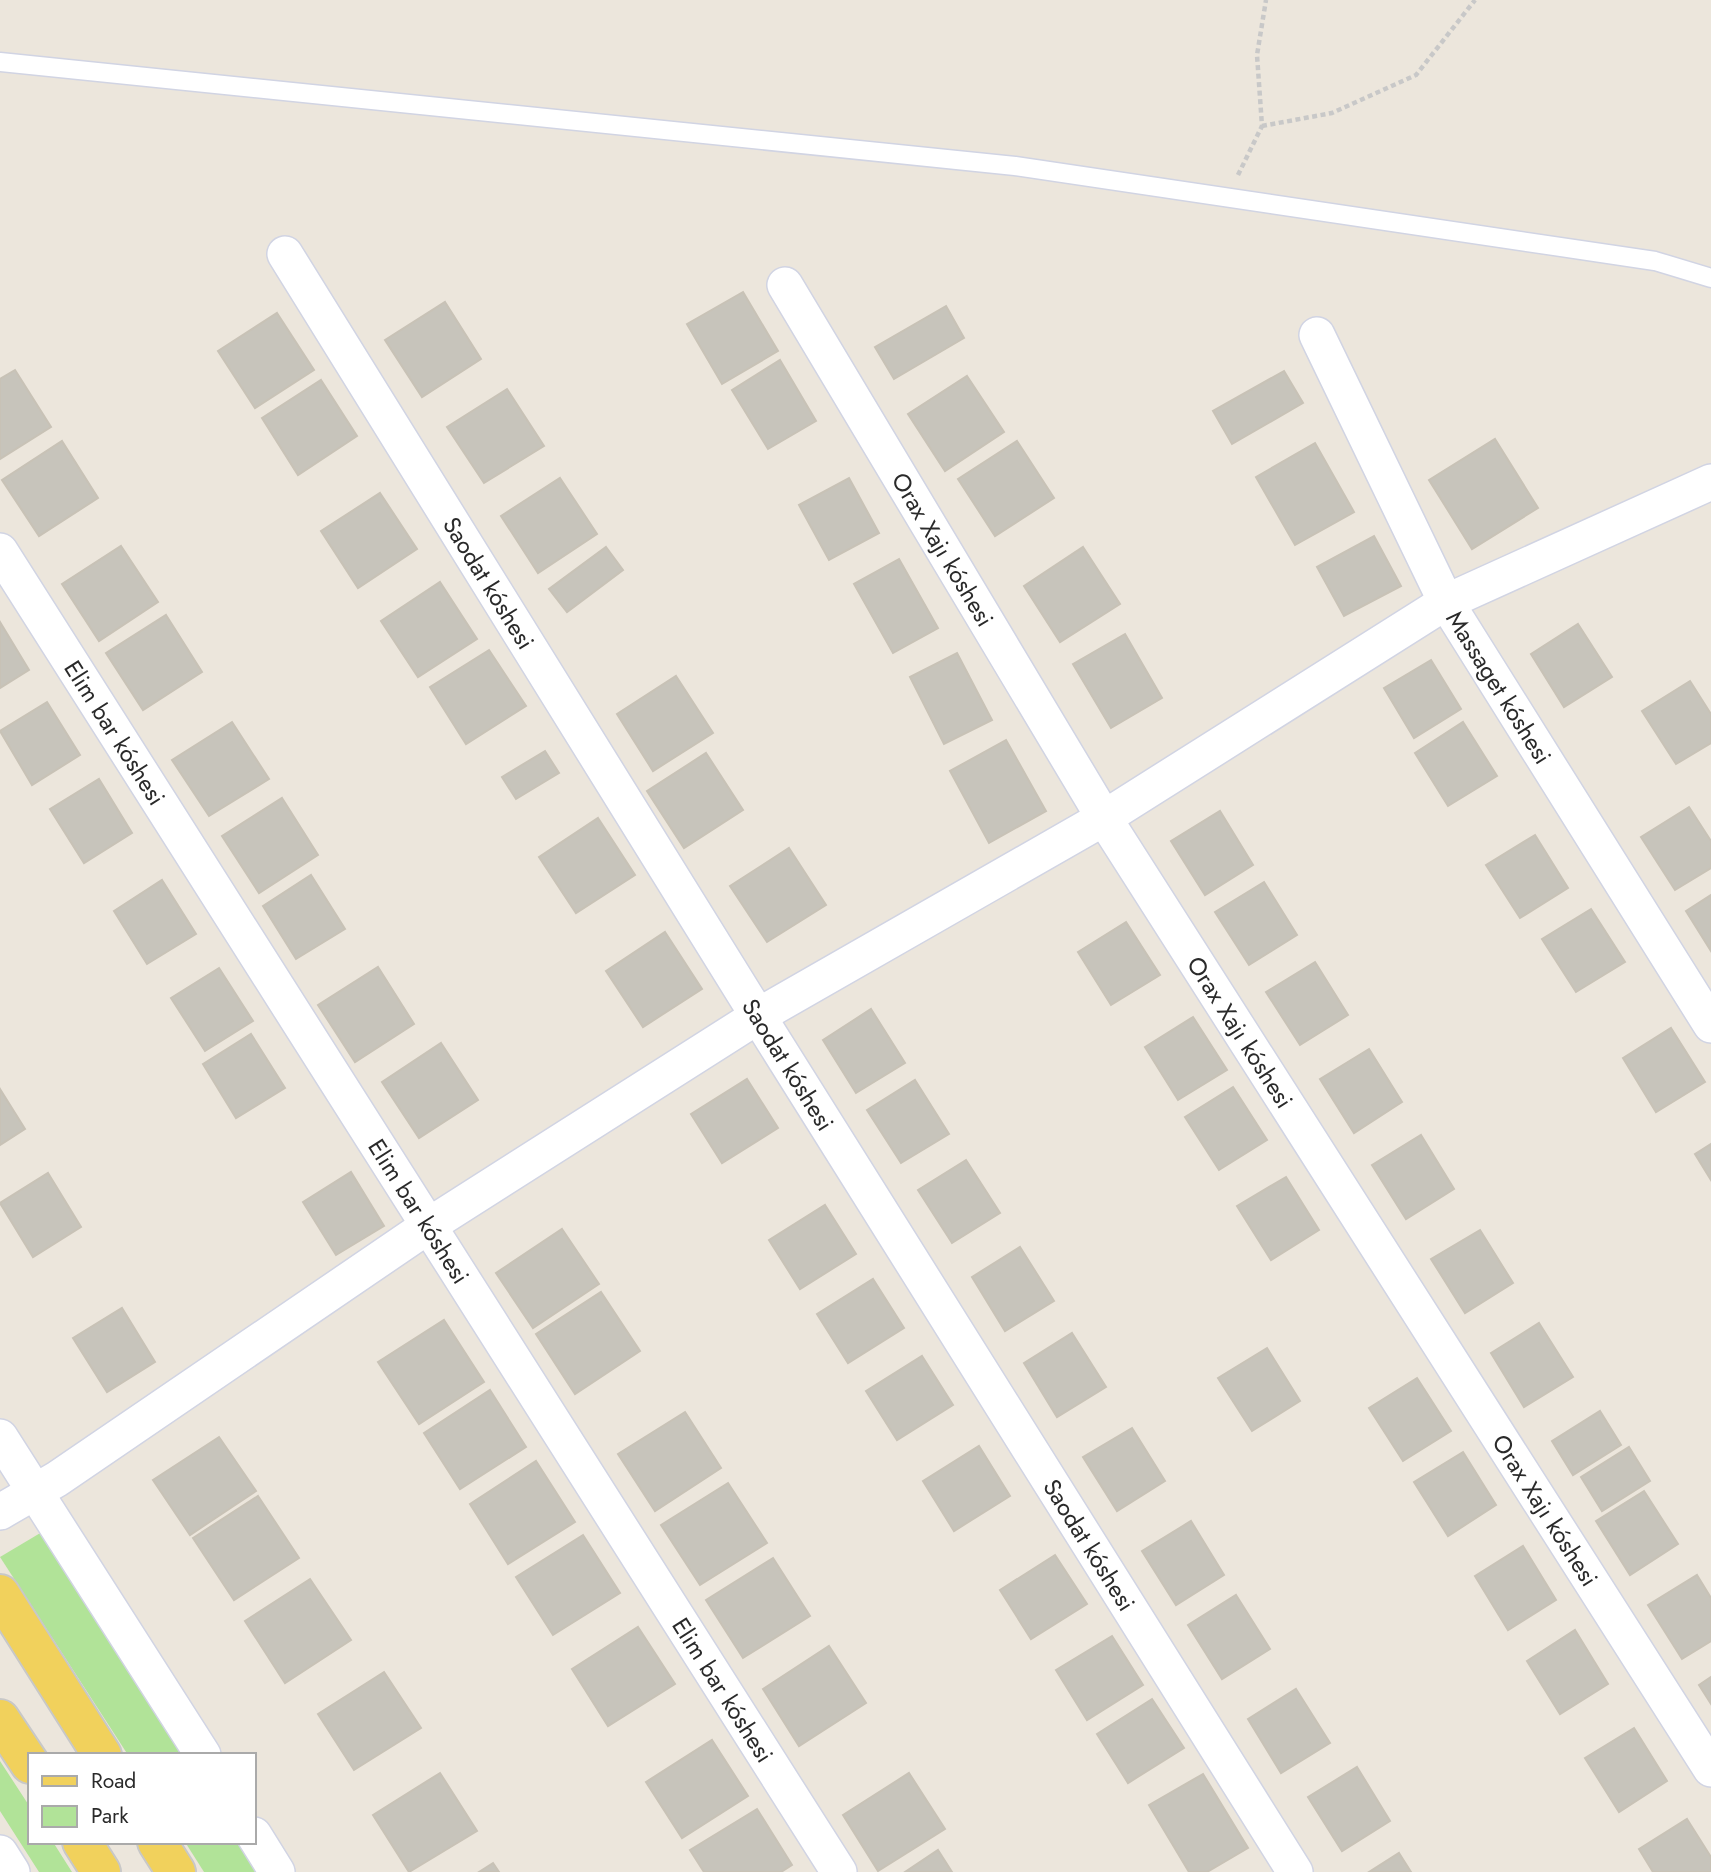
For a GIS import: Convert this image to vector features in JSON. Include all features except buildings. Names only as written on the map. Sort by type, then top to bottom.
[{"type":"main road","points":[[0,1594],[101,1753]]},
{"type":"main road","points":[[0,1718],[28,1760]]},
{"type":"main road","points":[[83,1844],[102,1872]]},
{"type":"main road","points":[[158,1844],[176,1872]]},
{"type":"street","name":"Saodat kóshesi","points":[[285,254],[758,1016],[1295,1872]]},
{"type":"street","name":"Orax Xajı kóshesi","points":[[785,285],[1104,818],[1711,1769]]},
{"type":"street","name":"Massaget kóshesi","points":[[1317,335],[1446,602],[1711,1025]]},
{"type":"street","points":[[0,1512],[36,1492],[428,1226],[758,1016],[1104,818],[1446,602],[1711,482]]},
{"type":"street","name":"Elim bar kóshesi","points":[[0,551],[839,1872]]},
{"type":"street","points":[[0,1437],[202,1753]]},
{"type":"street","points":[[256,1838],[277,1872]]},
{"type":"street","points":[[0,1853],[12,1872]]},
{"type":"lane","points":[[0,62],[1015,166],[1655,261],[1711,278]]},
{"type":"path","points":[[1227,198],[1262,126],[1258,55],[1266,0]]},
{"type":"path","points":[[1262,126],[1332,113],[1416,75],[1475,0]]},
{"type":"green space","points":[[42,1532],[184,1753],[127,1753],[0,1557]]},
{"type":"green space","points":[[0,1761],[28,1804],[28,1844],[54,1844],[72,1872],[39,1872],[0,1811]]},
{"type":"green space","points":[[186,1844],[242,1844],[260,1872],[204,1872]]}]
